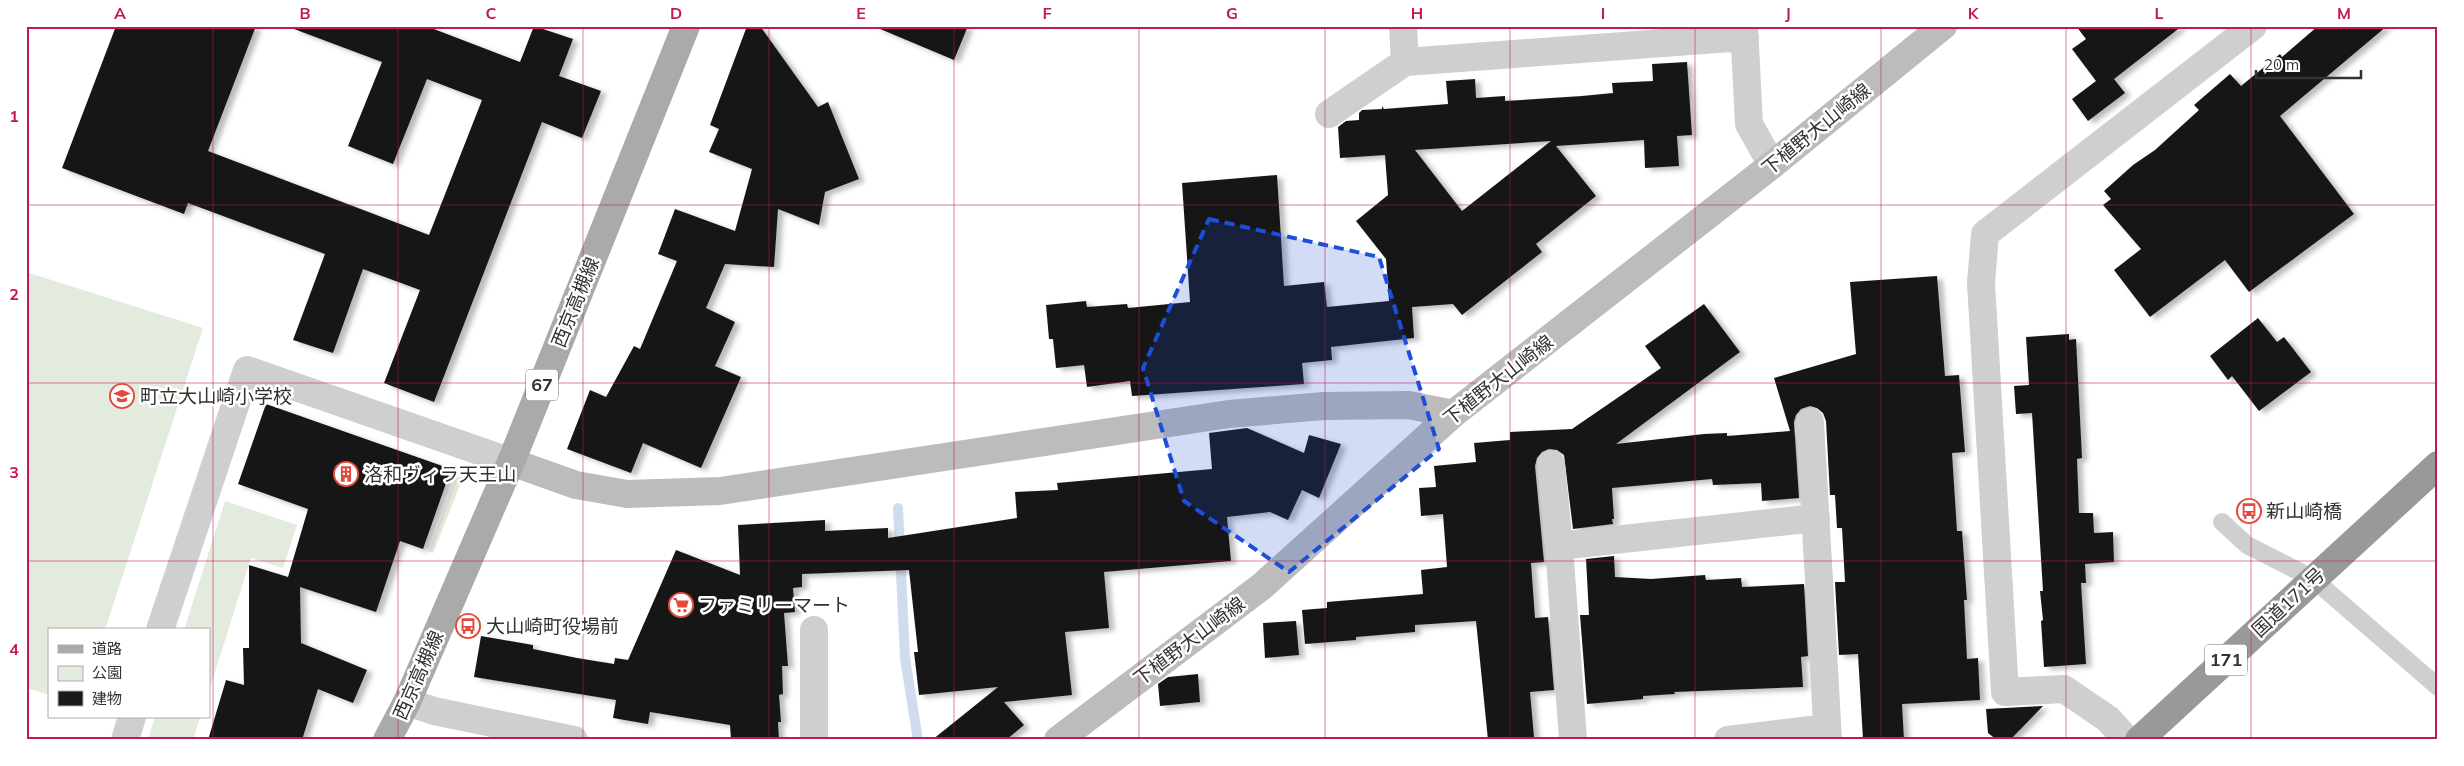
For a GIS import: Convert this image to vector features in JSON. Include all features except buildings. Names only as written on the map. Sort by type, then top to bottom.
[{"type":"highway","name":"国道171号","points":[[2139,740],[2312,578],[2438,465]]},
{"type":"main road","name":"西京高槻線","points":[[387,740],[407,702],[511,462],[686,26]]},
{"type":"main road","name":"下植野大山崎線","points":[[1058,740],[1261,587],[1453,414],[1772,165],[1943,26]]},
{"type":"main road","points":[[511,462],[576,485],[628,494],[720,491],[1229,414],[1324,406],[1409,405],[1453,414]]},
{"type":"street","points":[[1403,26],[1405,62]]},
{"type":"street","points":[[2127,740],[2108,719],[2064,689],[2006,692],[1981,282],[1985,234],[2253,26]]},
{"type":"street","points":[[1329,114],[1405,62],[1745,32],[1748,124],[1772,165]]},
{"type":"street","points":[[161,628],[247,370],[511,462]]},
{"type":"street","points":[[1728,740],[1827,734],[1810,422]]},
{"type":"street","points":[[1551,464],[1573,740]]},
{"type":"street","points":[[1559,546],[1816,518]]},
{"type":"street","points":[[814,630],[814,740]]},
{"type":"street","points":[[407,702],[434,711],[574,740]]},
{"type":"street","points":[[124,740],[132,718]]},
{"type":"lane","points":[[2222,522],[2247,545],[2312,578],[2438,687]]},
{"type":"highlighted area","points":[[1209,219],[1379,257],[1439,449],[1289,572],[1184,501],[1143,368]]},
{"type":"green space","points":[[26,272],[203,328],[106,628],[48,628],[48,695],[26,688]]},
{"type":"green space","points":[[456,476],[463,478],[433,553],[429,551]]},
{"type":"green space","points":[[225,501],[297,525],[283,568],[251,558],[210,688],[210,628],[185,628]]},
{"type":"green space","points":[[155,718],[200,718],[193,740],[148,740]]},
{"type":"waterway","points":[[898,508],[905,658],[918,740]]},
{"type":"place","name":"町立大山崎小学校","points":[[122,396]]},
{"type":"place","name":"洛和ヴィラ天王山","points":[[346,474]]},
{"type":"place","name":"新山崎橋","points":[[2249,511]]},
{"type":"place","name":"ファミリーマート","points":[[681,605]]},
{"type":"place","name":"大山崎町役場前","points":[[468,626]]}]
